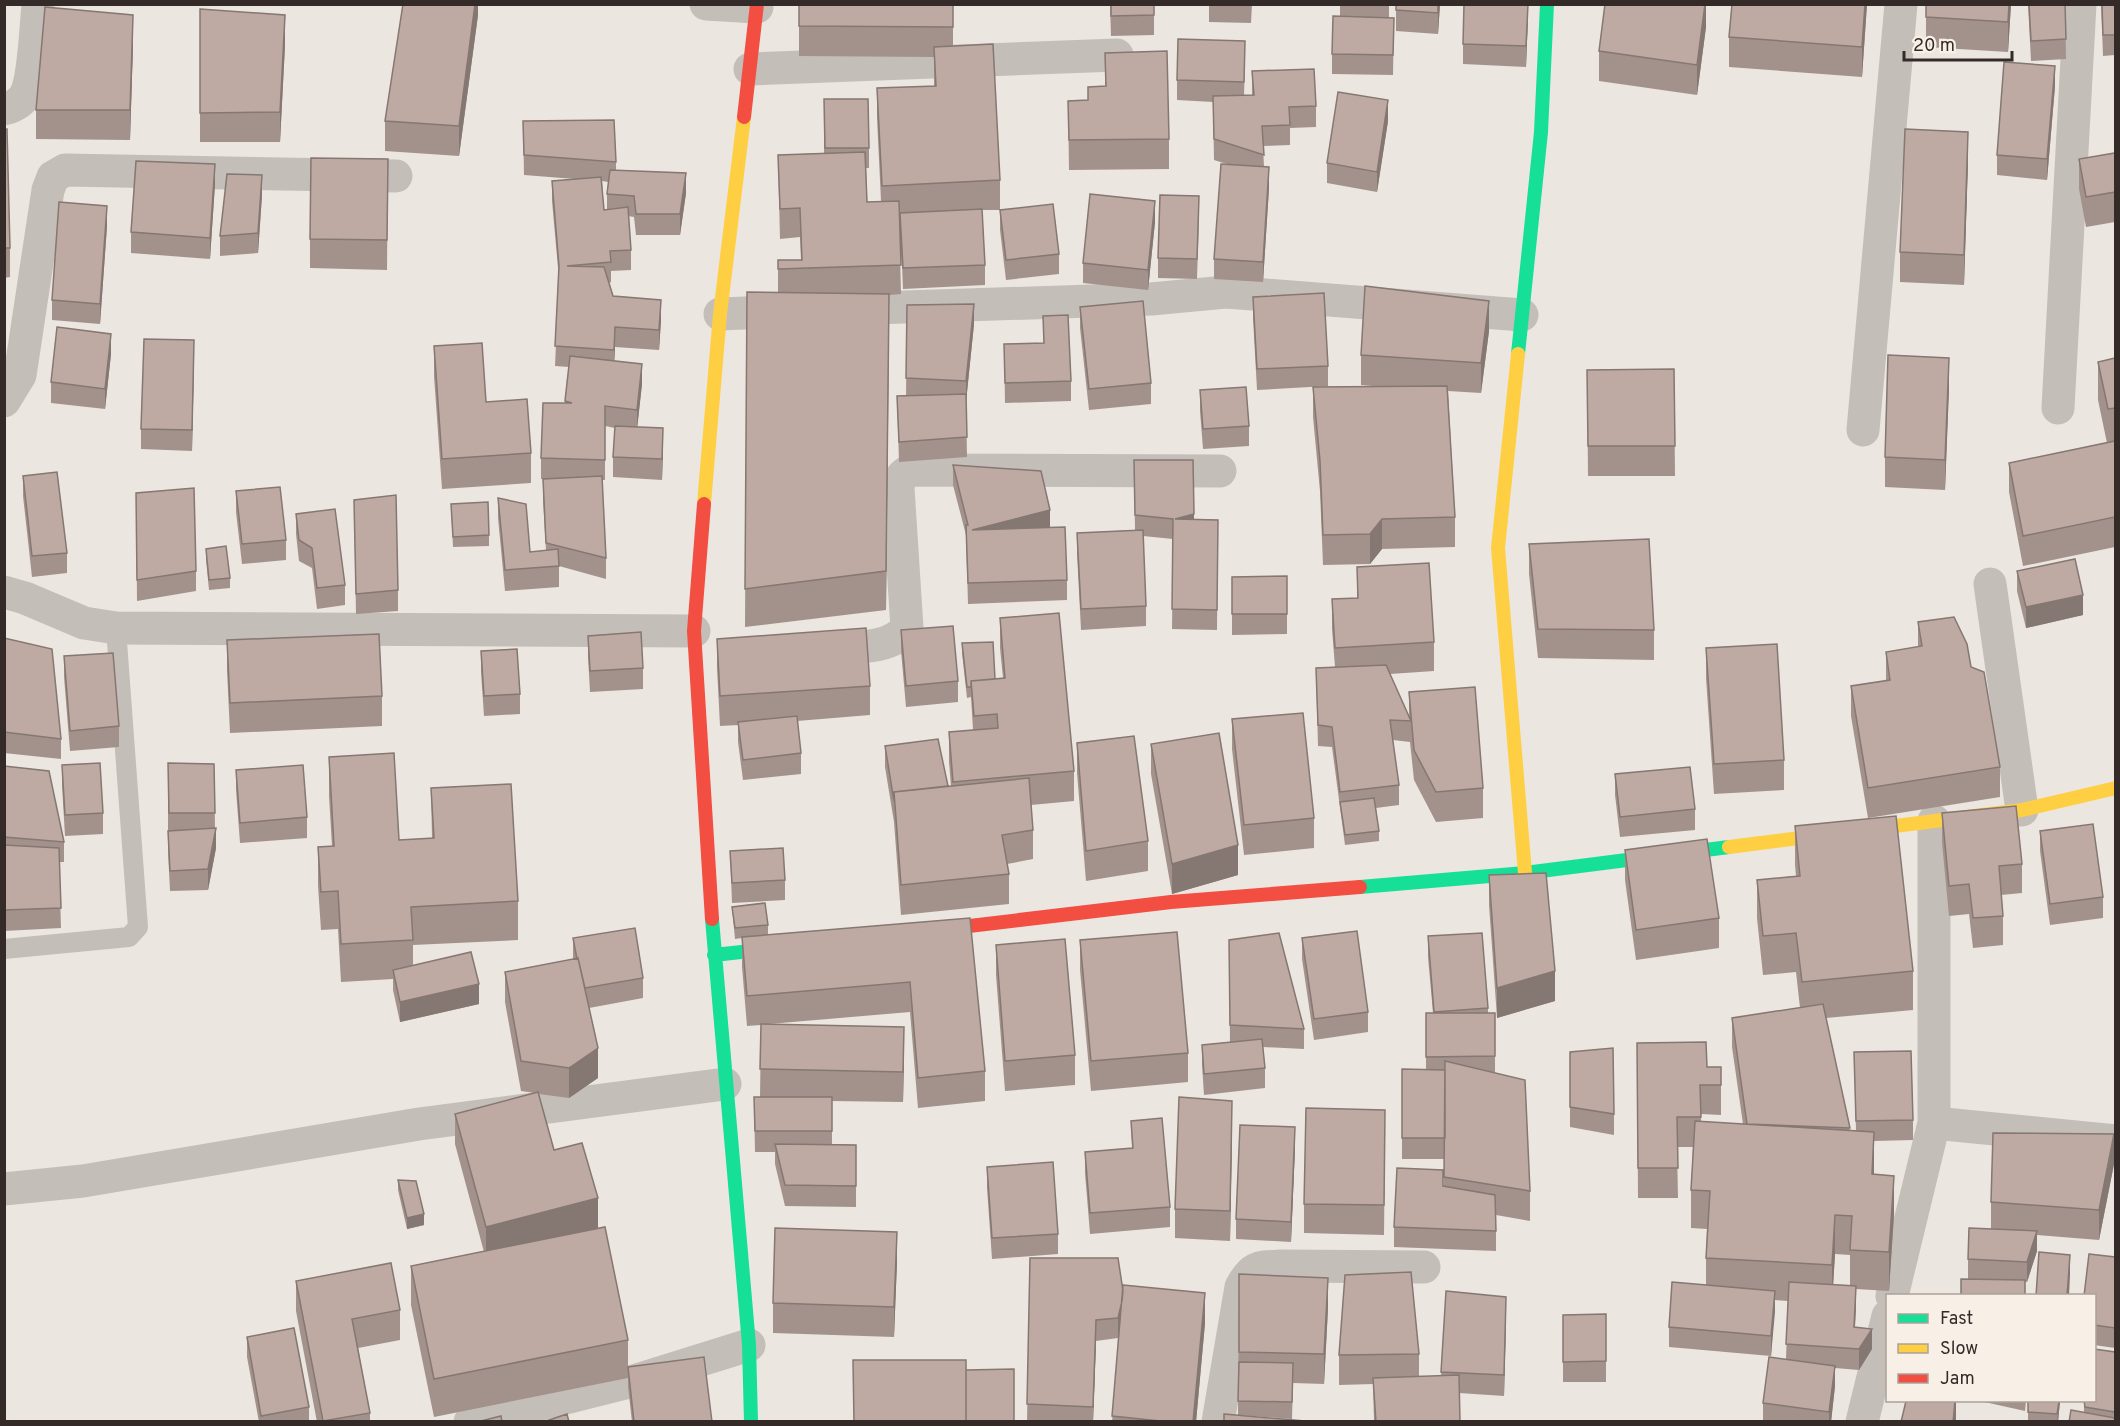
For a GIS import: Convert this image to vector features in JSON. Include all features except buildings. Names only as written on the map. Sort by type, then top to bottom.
[{"type":"main road","points":[[1525,873],[1498,548],[1541,132],[1546,4]]},
{"type":"main road","points":[[751,1422],[749,1345],[714,956],[695,644],[720,314],[757,6]]},
{"type":"main road","points":[[914,932],[1172,902],[1525,873],[2022,810],[2115,788]]},
{"type":"main road","points":[[714,956],[796,946]]},
{"type":"street","points":[[4,109],[12,108],[24,97],[29,84],[38,4]]},
{"type":"street","points":[[706,4],[757,6]]},
{"type":"street","points":[[1863,430],[1900,4]]},
{"type":"street","points":[[2058,408],[2080,4]]},
{"type":"street","points":[[750,69],[1117,55]]},
{"type":"street","points":[[4,401],[20,375],[48,190],[54,177],[65,170],[396,176]]},
{"type":"street","points":[[720,314],[1151,299],[1226,292],[1522,315]]},
{"type":"street","points":[[790,650],[885,644],[901,635],[907,628],[898,488],[901,477],[906,472],[912,470],[1220,471]]},
{"type":"street","points":[[1990,584],[2022,810]]},
{"type":"street","points":[[4,592],[25,598],[84,623],[116,628],[695,644],[731,654]]},
{"type":"street","points":[[1892,1294],[1934,1123],[1934,821]]},
{"type":"street","points":[[4,1189],[83,1181],[419,1124],[725,1084]]},
{"type":"street","points":[[1934,1123],[2115,1141]]},
{"type":"street","points":[[1218,1422],[1241,1287],[1249,1272],[1260,1267],[1281,1266],[1424,1267]]},
{"type":"street","points":[[1862,1422],[1886,1320]]},
{"type":"street","points":[[470,1422],[636,1380],[749,1345]]},
{"type":"lane","points":[[4,949],[129,938],[138,927],[116,628]]},
{"type":"traffic: fast","points":[[1518,354],[1541,132],[1547,4]]},
{"type":"traffic: fast","points":[[1360,887],[1525,873],[1729,847]]},
{"type":"traffic: fast","points":[[712,919],[749,1345],[751,1422]]},
{"type":"traffic: fast","points":[[714,955],[786,947]]},
{"type":"traffic: slow","points":[[704,504],[720,314],[744,117]]},
{"type":"traffic: slow","points":[[1518,354],[1498,548],[1525,873]]},
{"type":"traffic: slow","points":[[1729,847],[2022,810],[2116,788]]},
{"type":"traffic: jam","points":[[744,117],[757,4]]},
{"type":"traffic: jam","points":[[704,504],[694,631],[712,919]]},
{"type":"traffic: jam","points":[[927,931],[1171,902],[1360,887]]}]
